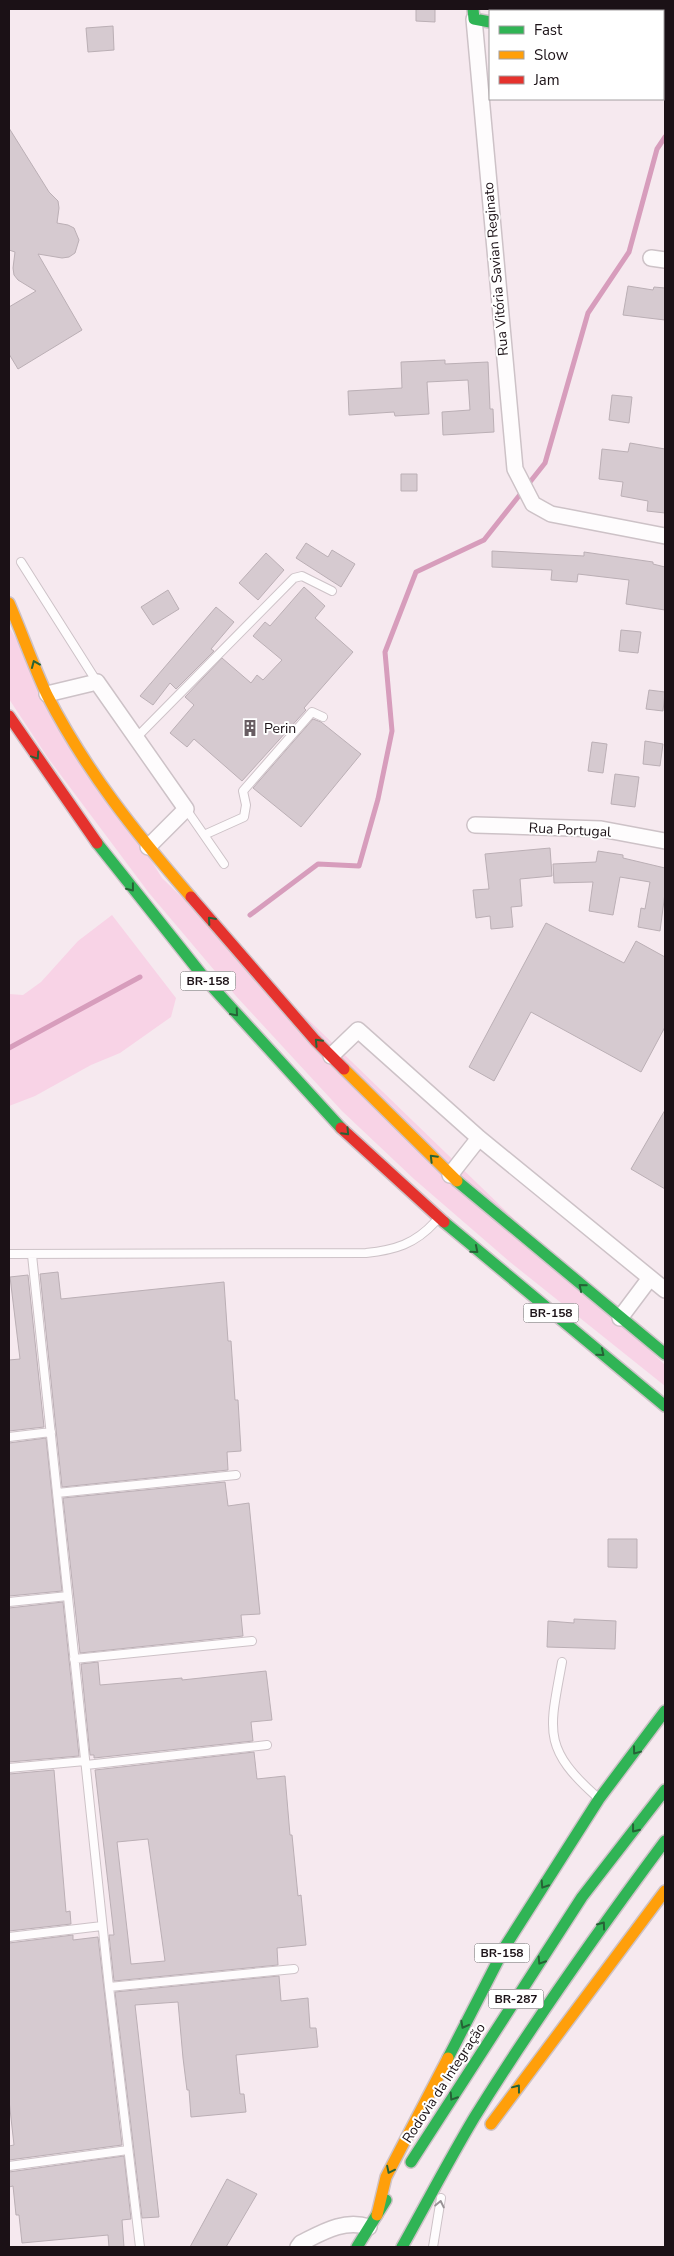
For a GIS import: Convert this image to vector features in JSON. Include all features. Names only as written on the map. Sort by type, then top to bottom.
[{"type":"main road","points":[[474,14],[489,22]]},
{"type":"main road","name":"BR-158","points":[[9,603],[47,694],[80,753],[109,798],[148,847],[331,1056],[450,1175],[665,1354]]},
{"type":"main road","name":"BR-158","points":[[9,716],[70,806],[175,944],[262,1044],[347,1134],[438,1218],[665,1406]]},
{"type":"main road","name":"BR-158","points":[[373,2221],[386,2176],[506,1945],[599,1799],[665,1712]]},
{"type":"main road","name":"Rodovia da Integração","points":[[357,2247],[582,1897],[665,1790]]},
{"type":"main road","name":"BR-287","points":[[449,2161],[525,2037],[602,1925],[665,1841]]},
{"type":"main road","points":[[402,2247],[449,2161],[483,2133],[665,1891]]},
{"type":"street","name":"Rua Vitória Savian Reginato","points":[[474,14],[512,448],[518,476],[533,504],[551,514],[665,536]]},
{"type":"street","points":[[47,694],[97,682],[186,808],[148,847]]},
{"type":"street","name":"Rua Portugal","points":[[475,825],[601,829],[665,841]]},
{"type":"street","points":[[331,1056],[358,1030],[479,1138],[665,1290]]},
{"type":"street","points":[[450,1175],[479,1138]]},
{"type":"street","points":[[620,1318],[650,1278]]},
{"type":"street","points":[[298,2247],[301,2243],[331,2228],[373,2221]]},
{"type":"lane","points":[[21,562],[97,682]]},
{"type":"lane","points":[[136,738],[294,578],[302,576],[332,591]]},
{"type":"lane","points":[[204,835],[244,817],[246,804],[242,791],[312,712],[323,717]]},
{"type":"lane","points":[[186,808],[224,864]]},
{"type":"lane","points":[[9,1254],[366,1253],[388,1251],[424,1234],[438,1218]]},
{"type":"lane","points":[[32,1254],[102,1926],[140,2247]]},
{"type":"lane","points":[[9,1436],[51,1432]]},
{"type":"lane","points":[[57,1494],[236,1475]]},
{"type":"lane","points":[[9,1602],[68,1596]]},
{"type":"lane","points":[[74,1659],[252,1641]]},
{"type":"lane","points":[[562,1662],[552,1717],[555,1744],[562,1760],[581,1783],[599,1799]]},
{"type":"lane","points":[[9,1768],[85,1763],[267,1744]]},
{"type":"lane","points":[[9,1937],[102,1926]]},
{"type":"lane","points":[[109,1987],[294,1969]]},
{"type":"lane","points":[[9,2166],[128,2150]]},
{"type":"lane","points":[[433,2247],[449,2161]]},
{"type":"shaded area","points":[[9,627],[162,878],[665,1365],[665,1386],[510,1262],[414,1179],[342,1111],[236,996],[149,893],[48,758],[9,699]]},
{"type":"shaded area","points":[[112,915],[176,998],[171,1017],[120,1053],[91,1065],[35,1096],[9,1106],[9,994],[23,995],[41,982],[78,941]]},
{"type":"building","points":[[416,9],[435,9],[435,22],[416,21]]},
{"type":"building","points":[[113,26],[114,50],[88,52],[86,28]]},
{"type":"building","points":[[9,128],[49,192],[58,201],[57,223],[74,228],[79,240],[75,253],[69,257],[62,258],[38,254],[82,330],[18,369],[9,354],[9,307],[36,291],[18,280],[14,275],[15,252],[9,250]]},
{"type":"building","points":[[628,286],[653,290],[654,287],[665,288],[665,320],[623,315]]},
{"type":"building","points":[[445,360],[445,364],[488,362],[490,409],[493,409],[494,432],[443,435],[442,412],[470,410],[468,380],[427,382],[429,414],[395,416],[394,412],[349,415],[348,391],[402,388],[401,362]]},
{"type":"building","points":[[612,395],[632,397],[629,423],[609,420]]},
{"type":"building","points":[[630,443],[665,449],[665,513],[647,511],[648,501],[621,496],[623,482],[599,479],[602,449],[628,452]]},
{"type":"building","points":[[401,474],[417,474],[417,491],[401,491]]},
{"type":"building","points":[[306,543],[328,557],[332,550],[355,564],[341,587],[296,558]]},
{"type":"building","points":[[492,551],[584,556],[584,552],[653,562],[653,564],[665,567],[665,610],[626,604],[629,580],[578,574],[577,582],[551,580],[552,570],[492,567]]},
{"type":"building","points":[[266,553],[284,570],[258,600],[239,583]]},
{"type":"building","points":[[304,587],[325,606],[315,618],[353,652],[304,708],[306,710],[242,781],[194,739],[187,747],[170,733],[194,705],[185,697],[222,658],[251,683],[257,675],[263,680],[282,660],[253,636],[265,622],[270,626]]},
{"type":"building","points":[[168,590],[179,609],[153,625],[141,607]]},
{"type":"building","points":[[216,607],[234,622],[211,649],[214,651],[176,689],[170,683],[153,705],[140,696]]},
{"type":"building","points":[[621,630],[641,632],[638,653],[619,651]]},
{"type":"building","points":[[649,690],[665,692],[663,711],[646,709]]},
{"type":"building","points":[[313,719],[321,722],[361,754],[301,827],[253,788]]},
{"type":"building","points":[[645,741],[663,744],[660,766],[643,764]]},
{"type":"building","points":[[592,742],[607,744],[603,773],[588,771]]},
{"type":"building","points":[[615,774],[639,777],[635,807],[611,804]]},
{"type":"building","points":[[550,848],[552,876],[520,879],[522,906],[511,907],[513,927],[491,929],[490,916],[476,918],[473,890],[489,889],[485,854]]},
{"type":"building","points":[[598,851],[623,855],[623,858],[665,868],[665,893],[660,931],[638,927],[641,908],[645,909],[650,882],[620,877],[613,915],[589,911],[593,882],[554,883],[553,864],[596,862]]},
{"type":"building","points":[[546,923],[624,963],[636,941],[665,957],[665,1027],[641,1072],[531,1012],[494,1081],[469,1067]]},
{"type":"building","points":[[665,1110],[665,1189],[631,1169]]},
{"type":"building","points":[[58,1272],[61,1299],[224,1282],[235,1400],[238,1400],[241,1451],[227,1452],[228,1470],[62,1487],[40,1274]]},
{"type":"building","points":[[28,1275],[44,1427],[9,1431],[9,1360],[20,1359],[10,1277]]},
{"type":"building","points":[[46,1438],[62,1591],[9,1596],[9,1443]]},
{"type":"building","points":[[225,1482],[228,1506],[249,1503],[260,1614],[241,1615],[243,1636],[80,1653],[63,1498]]},
{"type":"building","points":[[608,1539],[637,1539],[637,1568],[608,1567]]},
{"type":"building","points":[[63,1602],[79,1756],[9,1762],[9,1608]]},
{"type":"building","points":[[574,1619],[616,1621],[615,1649],[547,1647],[548,1621],[574,1623]]},
{"type":"building","points":[[98,1662],[100,1685],[182,1678],[182,1680],[266,1671],[272,1720],[251,1722],[253,1741],[94,1758],[94,1755],[90,1755],[81,1664]]},
{"type":"building","points":[[254,1752],[257,1779],[285,1776],[290,1835],[292,1835],[298,1896],[301,1895],[306,1945],[277,1948],[278,1965],[114,1981],[109,1935],[114,1935],[95,1770]],"holes":[[[148,1839],[165,1961],[131,1964],[117,1842]]]},
{"type":"building","points":[[54,1770],[66,1912],[70,1911],[71,1924],[9,1931],[9,1774]]},
{"type":"building","points":[[73,1935],[73,1940],[98,1937],[122,2145],[9,2160],[9,2146],[14,2145],[9,2100],[9,1943]]},
{"type":"building","points":[[279,1976],[281,2001],[308,1998],[310,2028],[316,2028],[318,2047],[236,2055],[240,2094],[244,2094],[246,2112],[191,2117],[178,2002],[135,2005],[159,2217],[142,2218],[115,1992]]},
{"type":"building","points":[[124,2156],[131,2219],[122,2220],[124,2247],[109,2247],[108,2235],[22,2243],[19,2215],[16,2215],[13,2186],[9,2187],[9,2172]]},
{"type":"building","points":[[227,2179],[257,2194],[226,2247],[190,2247]]},
{"type":"waterway","points":[[250,915],[318,864],[359,866],[378,799],[392,731],[385,652],[416,572],[484,540],[545,463],[588,313],[629,252],[657,149],[665,137]]},
{"type":"waterway","points":[[9,1048],[140,977]]},
{"type":"traffic: fast","points":[[473,9],[474,19],[489,22]]},
{"type":"traffic: fast","points":[[97,843],[206,980],[341,1128]]},
{"type":"traffic: fast","points":[[457,1181],[665,1354]]},
{"type":"traffic: fast","points":[[444,1222],[665,1406]]},
{"type":"traffic: fast","points":[[448,2058],[506,1945],[599,1799],[665,1711]]},
{"type":"traffic: fast","points":[[411,2162],[582,1897],[665,1790]]},
{"type":"traffic: fast","points":[[402,2247],[474,2118],[519,2047],[566,1978],[665,1841]]},
{"type":"traffic: fast","points":[[357,2247],[386,2200]]},
{"type":"traffic: slow","points":[[9,603],[47,695],[78,749],[131,825],[191,897]]},
{"type":"traffic: slow","points":[[344,1069],[457,1181]]},
{"type":"traffic: slow","points":[[491,2124],[665,1891]]},
{"type":"traffic: slow","points":[[377,2215],[386,2177],[448,2058]]},
{"type":"traffic: jam","points":[[9,716],[97,843]]},
{"type":"traffic: jam","points":[[191,897],[315,1040],[344,1069]]},
{"type":"traffic: jam","points":[[341,1128],[444,1222]]},
{"type":"place","name":"Perin","points":[[250,728]]}]
